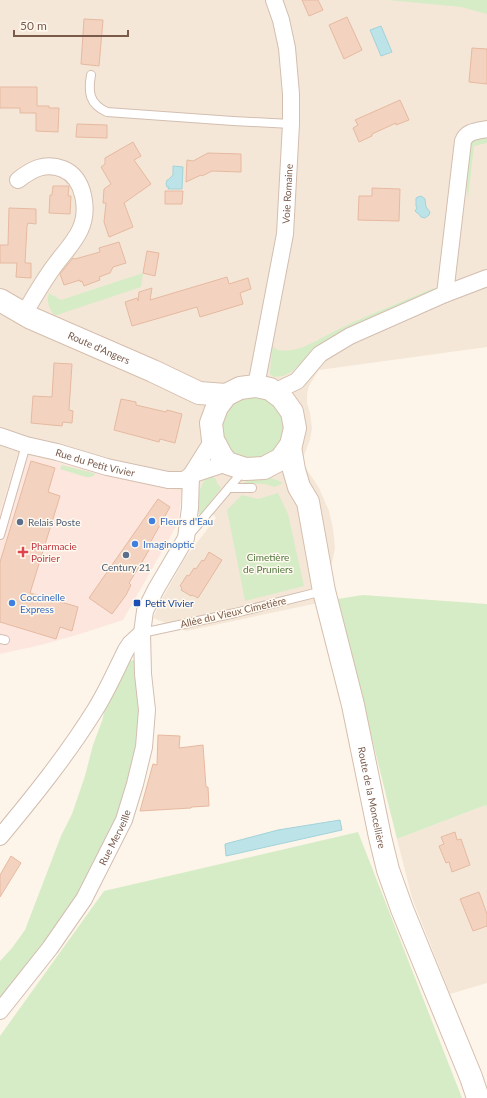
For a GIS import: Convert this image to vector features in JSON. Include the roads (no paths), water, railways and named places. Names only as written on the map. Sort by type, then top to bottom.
[{"type":"street","name":"Voie Romaine","points":[[273,395],[285,234],[291,124],[291,94],[287,48],[281,20],[274,0]]},
{"type":"street","points":[[445,294],[463,141],[465,136],[470,132],[487,129]]},
{"type":"street","points":[[18,180],[30,171],[42,166],[62,168],[77,180],[85,207],[84,221],[81,230],[43,282],[24,314]]},
{"type":"street","points":[[273,395],[297,381],[320,354],[350,336],[445,294],[487,278]]},
{"type":"street","name":"Route d'Angers","points":[[0,300],[31,318],[153,371],[199,393],[226,396]]},
{"type":"street","points":[[240,388],[273,395],[292,412],[295,428],[291,445],[281,459],[247,472],[221,455],[213,440],[212,423],[216,407],[226,396],[240,388]]},
{"type":"street","points":[[199,393],[213,417]]},
{"type":"street","name":"Rue du Petit Vivier","points":[[0,436],[26,445],[168,480],[184,480],[191,476],[247,472]]},
{"type":"street","points":[[186,538],[190,508],[191,476],[213,440]]},
{"type":"street","name":"Route de la Moncellière","points":[[290,447],[299,487],[308,502],[324,591],[353,705],[388,870],[402,910],[471,1077],[478,1098]]},
{"type":"street","name":"Route de la Moncellière","points":[[247,472],[285,476],[299,487]]},
{"type":"street","name":"Rue Merveille","points":[[0,1011],[50,948],[84,899],[124,820],[144,747],[147,710],[143,674],[142,633],[145,611],[186,538]]},
{"type":"street","points":[[0,837],[47,780],[75,740],[96,709],[126,650],[142,633]]},
{"type":"lane","points":[[91,75],[89,85],[90,96],[96,106],[107,112],[233,122],[291,124]]},
{"type":"lane","points":[[0,535],[26,445]]},
{"type":"lane","points":[[229,488],[247,472]]},
{"type":"lane","points":[[186,538],[229,488],[247,472]]},
{"type":"lane","name":"Allée du Vieux Cimetière","points":[[142,633],[324,591]]},
{"type":"water","points":[[381,26],[392,52],[381,56],[370,30]]},
{"type":"water","points":[[173,166],[183,167],[182,189],[168,189],[169,187],[167,187],[167,180],[173,175]]},
{"type":"water","points":[[421,196],[425,199],[426,207],[430,212],[425,218],[421,217],[415,211],[417,208],[416,198]]},
{"type":"water","points":[[340,820],[342,830],[226,856],[225,844],[278,830]]},
{"type":"place","name":"Fleurs d'Eau","points":[[152,521]]},
{"type":"place","name":"Relais Poste","points":[[20,522]]},
{"type":"place","name":"Imaginoptic","points":[[135,544]]},
{"type":"place","name":"Pharmacie Poirier","points":[[23,552]]},
{"type":"place","name":"Century 21","points":[[126,555]]},
{"type":"place","name":"Coccinelle Express","points":[[12,603]]},
{"type":"place","name":"Petit Vivier","points":[[137,603]]},
{"type":"park label","name":"Cimetière de Pruniers","points":[[268,562]]}]
